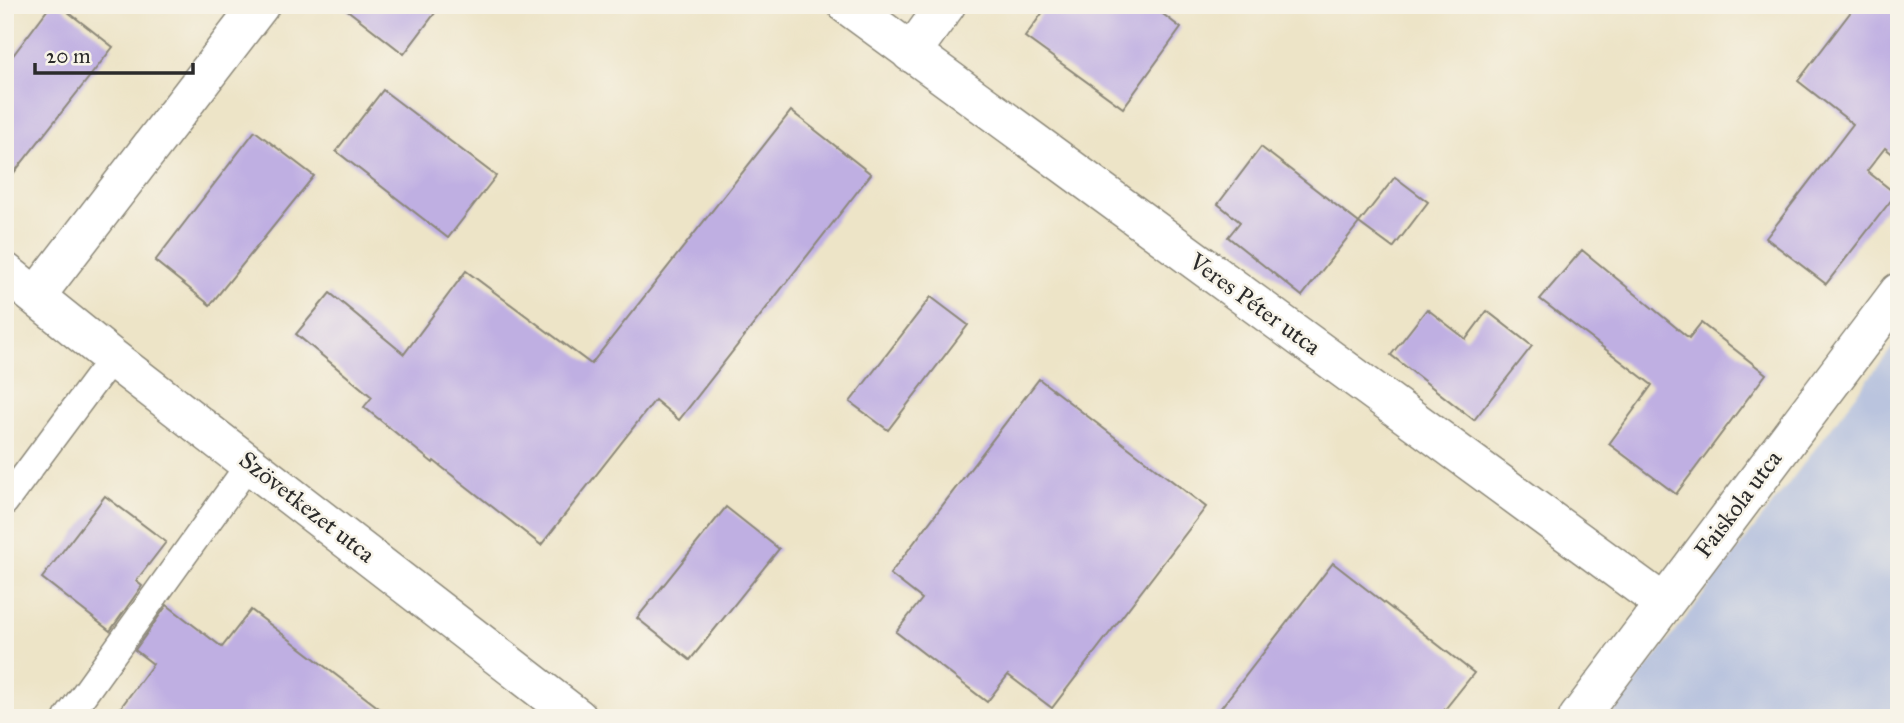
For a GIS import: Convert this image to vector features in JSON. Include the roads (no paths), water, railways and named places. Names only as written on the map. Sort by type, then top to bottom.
[{"type":"street","points":[[36,296],[260,5]]},
{"type":"street","name":"Veres Péter utca","points":[[847,5],[1663,603]]},
{"type":"street","points":[[911,52],[946,5]]},
{"type":"street","name":"Szövetkezet utca","points":[[5,272],[112,358],[578,718]]},
{"type":"street","name":"Faiskola utca","points":[[1578,718],[1899,292]]},
{"type":"lane","points":[[5,502],[112,358]]},
{"type":"lane","points":[[66,718],[250,463]]}]
